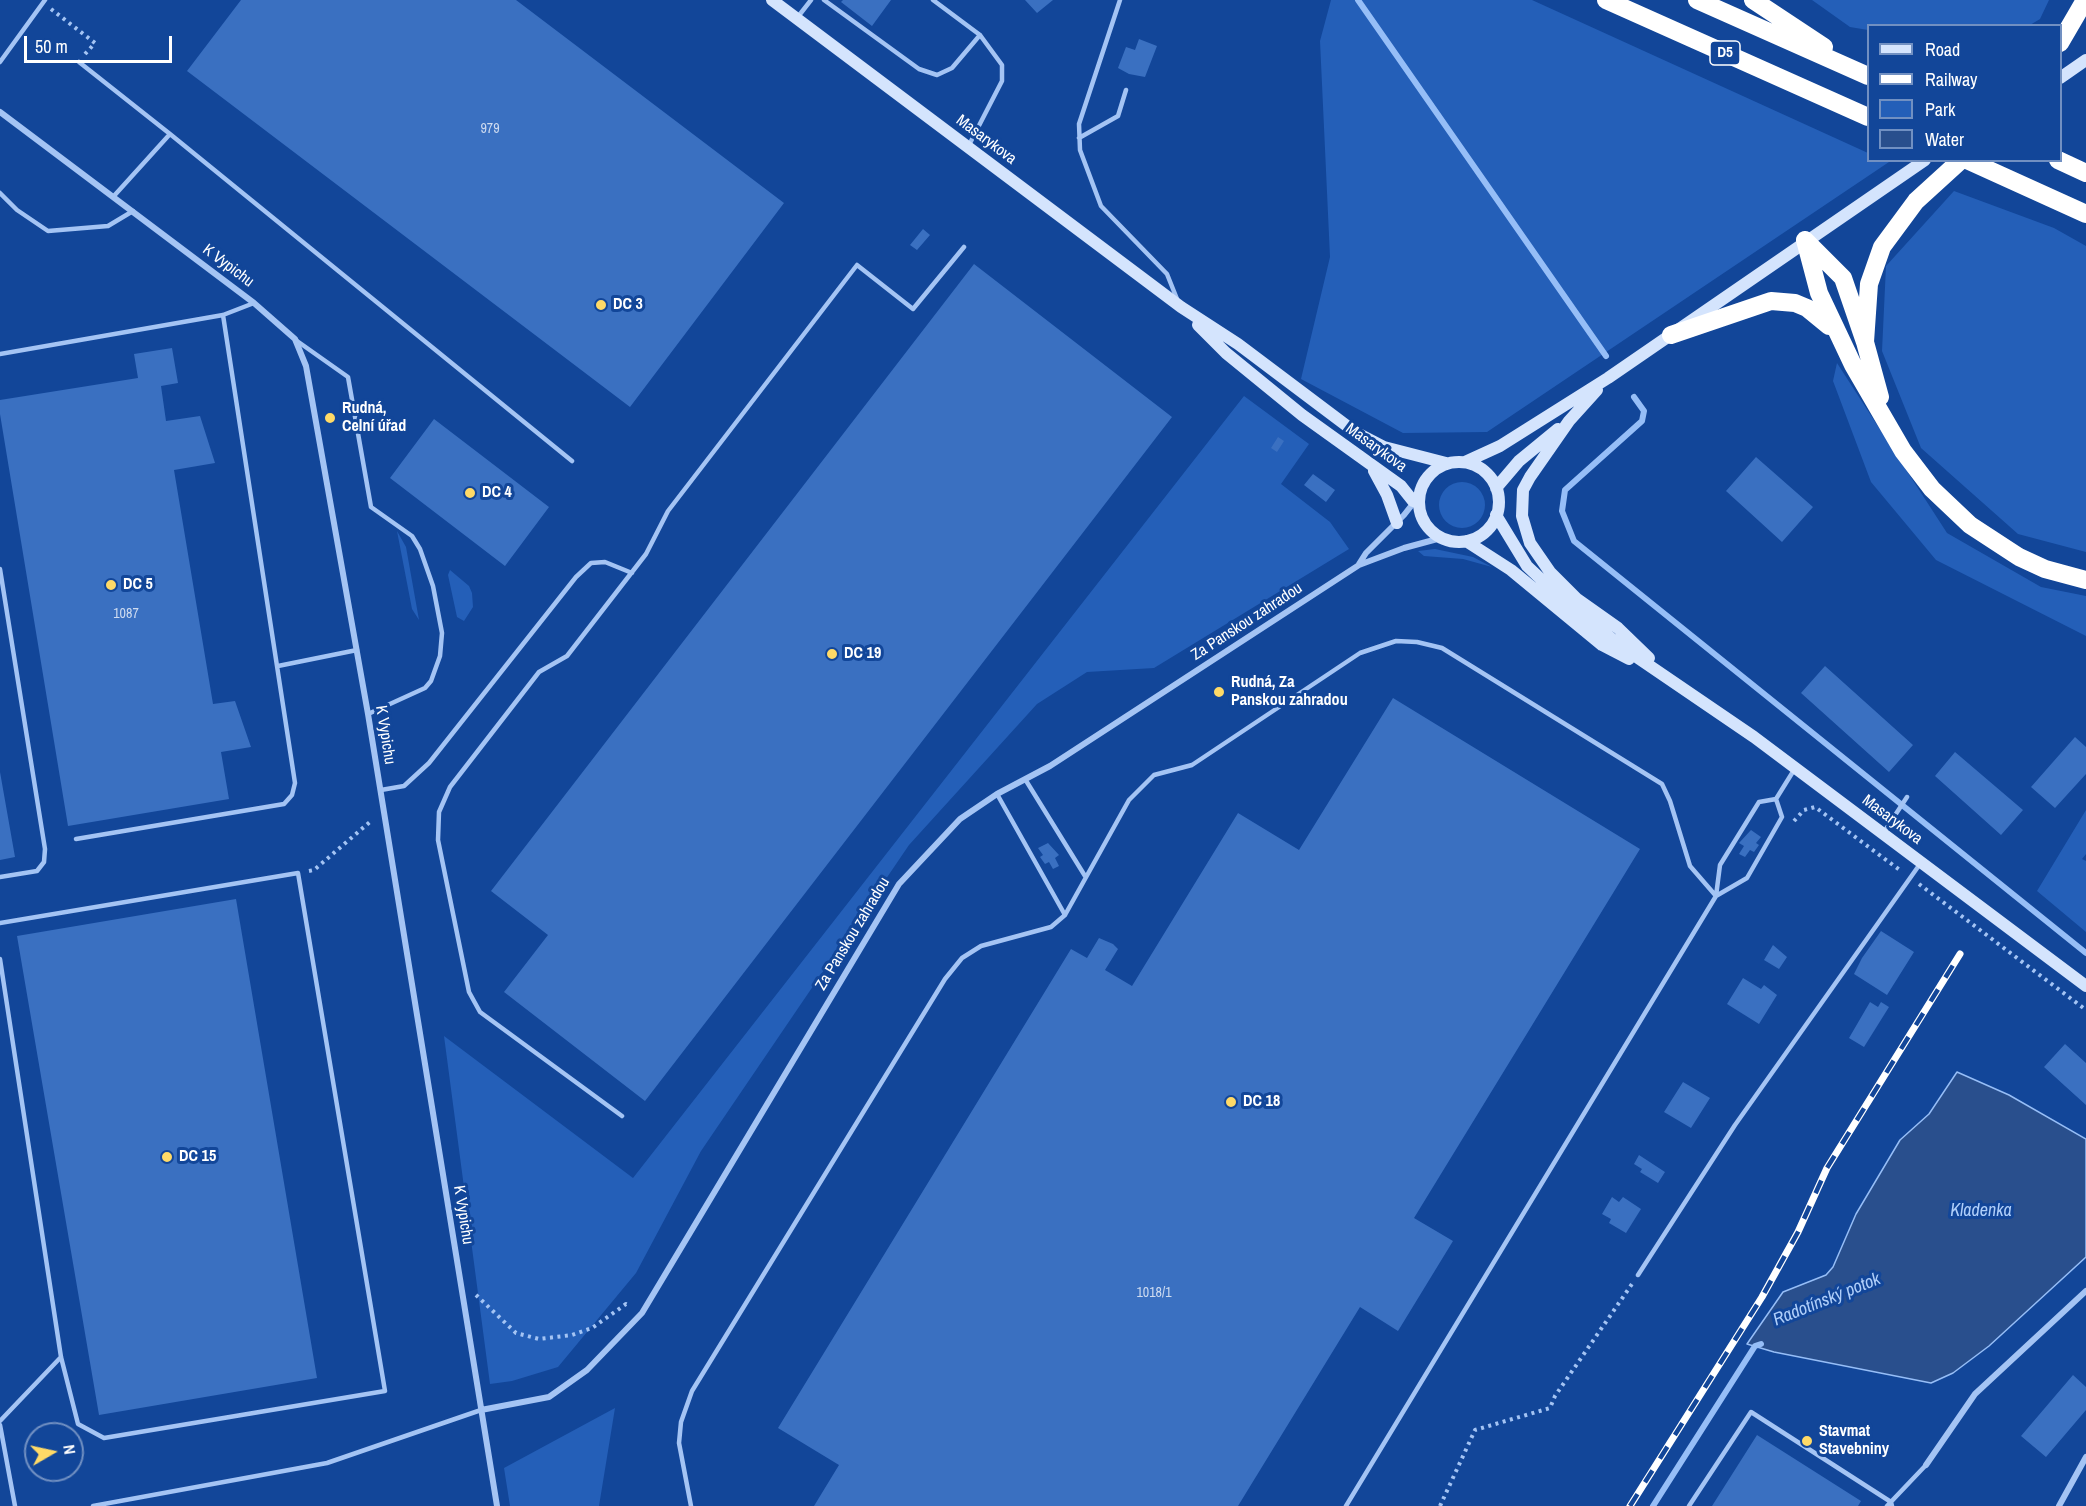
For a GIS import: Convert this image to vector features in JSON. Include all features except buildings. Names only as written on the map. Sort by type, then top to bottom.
[{"type":"highway","name":"D5","points":[[1606,0],[1867,116]]},
{"type":"highway","name":"D5","points":[[1697,0],[1867,75]]},
{"type":"highway","points":[[1753,0],[1867,75]]},
{"type":"highway","points":[[2062,41],[2085,0]]},
{"type":"highway","points":[[1865,342],[1869,284],[1882,247],[1916,201],[1959,162]]},
{"type":"highway","points":[[1971,162],[2086,214]]},
{"type":"highway","points":[[2034,190],[2086,221]]},
{"type":"highway","points":[[1805,240],[1819,294],[1837,333],[1889,427],[1932,489],[1970,525],[2019,557],[2045,569],[2086,580]]},
{"type":"highway","points":[[1805,240],[1837,269],[1843,278],[1865,342],[1889,427]]},
{"type":"highway","points":[[1671,335],[1771,301],[1795,303],[1807,308],[1837,333]]},
{"type":"main road","name":"Masarykova","points":[[772,0],[1181,307],[1238,345],[1355,432],[1384,447],[1446,463]]},
{"type":"main road","points":[[2062,77],[2086,60]]},
{"type":"main road","points":[[1465,462],[1487,473],[1496,488],[1496,515],[1484,532],[1466,541],[1454,541],[1441,538],[1425,524],[1416,501],[1426,478],[1446,463],[1465,462],[1500,446],[1608,378],[1805,240],[1922,162]]},
{"type":"main road","name":"Masarykova","points":[[1181,307],[1226,353],[1302,415],[1401,486],[1416,501]]},
{"type":"main road","points":[[1608,378],[1569,422],[1523,490],[1522,516],[1530,543],[1550,572],[1577,598],[1618,628],[1676,683]]},
{"type":"main road","points":[[1496,488],[1530,450],[1569,422]]},
{"type":"main road","points":[[1370,465],[1388,495],[1397,523]]},
{"type":"main road","name":"Masarykova","points":[[1496,515],[1518,554],[1535,575],[1622,647],[1796,768],[2086,986]]},
{"type":"main road","name":"Masarykova","points":[[1466,541],[1511,570],[1602,645],[1676,683]]},
{"type":"street","name":"K Vypichu","points":[[0,112],[254,303],[295,339],[306,366],[381,790],[497,1506]]},
{"type":"street","name":"Za Panskou zahradou","points":[[1359,565],[1366,553],[1416,501]]},
{"type":"street","name":"Za Panskou zahradou","points":[[481,1410],[549,1397],[586,1370],[642,1313],[899,884],[960,819],[1359,565],[1404,548],[1441,538]]},
{"type":"street","points":[[1926,1465],[1975,1394],[2086,1291]]},
{"type":"street","points":[[2060,1506],[2086,1457]]},
{"type":"lane","points":[[797,18],[811,0]]},
{"type":"lane","points":[[824,0],[919,69],[937,75],[952,68],[980,35]]},
{"type":"lane","points":[[933,0],[980,35],[1002,65],[1002,81],[968,147]]},
{"type":"lane","points":[[1120,0],[1079,124],[1080,150],[1101,206],[1167,274],[1181,307]]},
{"type":"lane","points":[[0,62],[43,1]]},
{"type":"lane","points":[[79,62],[572,461]]},
{"type":"lane","points":[[1079,138],[1118,116],[1126,90]]},
{"type":"lane","points":[[113,197],[170,134]]},
{"type":"lane","points":[[0,193],[17,210],[48,231],[108,226],[132,212]]},
{"type":"lane","points":[[622,1116],[480,1012],[469,992],[438,840],[440,812],[450,787],[539,672],[567,656],[632,573],[646,554],[668,511],[857,266],[913,309],[964,247]]},
{"type":"lane","points":[[0,354],[224,315],[254,303]]},
{"type":"lane","points":[[76,839],[284,804],[292,795],[295,783],[224,315]]},
{"type":"lane","points":[[295,339],[348,377],[371,507],[412,536],[420,549],[433,586],[442,633],[440,656],[431,681],[424,688],[368,714]]},
{"type":"lane","points":[[381,790],[404,786],[429,764],[576,577],[591,563],[605,561],[632,573]]},
{"type":"lane","points":[[0,569],[45,849],[44,862],[37,871],[0,877]]},
{"type":"lane","points":[[691,1506],[680,1443],[681,1422],[692,1391],[945,979],[962,958],[981,946],[1051,927],[1065,915],[1129,800],[1154,775],[1192,765],[1360,653],[1396,641],[1417,642],[1442,648],[1662,784],[1690,866],[1716,896]]},
{"type":"lane","points":[[278,666],[357,650]]},
{"type":"lane","points":[[1346,1506],[1716,896],[1720,865],[1759,802],[1776,799],[1796,768]]},
{"type":"lane","points":[[1025,779],[1085,876]]},
{"type":"lane","points":[[997,794],[1065,915]]},
{"type":"lane","points":[[1716,896],[1747,878],[1782,817],[1776,799]]},
{"type":"lane","points":[[1883,834],[1905,799]]},
{"type":"lane","points":[[1638,1275],[1735,1125],[1922,863]]},
{"type":"lane","points":[[0,923],[298,873],[385,1391],[104,1438],[78,1424],[61,1357],[0,959]]},
{"type":"lane","points":[[15,1506],[0,1423],[61,1357]]},
{"type":"lane","points":[[93,1506],[327,1462],[481,1410]]},
{"type":"lane","points":[[1689,1506],[1751,1412],[1890,1505],[1926,1465]]},
{"type":"path","points":[[43,1],[95,43],[79,62]]},
{"type":"path","points":[[1791,826],[1804,810],[1815,807],[2086,1010]]},
{"type":"path","points":[[314,870],[370,821]]},
{"type":"path","points":[[1440,1506],[1475,1430],[1550,1408],[1555,1396],[1638,1275]]},
{"type":"path","points":[[476,1295],[516,1333],[539,1339],[572,1335],[592,1328],[609,1319],[626,1304],[630,1306]]},
{"type":"green space","points":[[1331,0],[1532,0],[1867,153],[1867,162],[1889,162],[1487,432],[1403,433],[1301,379],[1330,257],[1320,41]]},
{"type":"green space","points":[[1812,0],[2049,0],[2040,19],[2032,24],[1867,24],[1867,30],[1850,27]]},
{"type":"green space","points":[[1954,191],[2054,228],[2086,246],[2086,552],[2018,534],[1921,448],[1882,351],[1886,266]]},
{"type":"green space","points":[[1837,363],[1947,533],[2041,587],[2086,596],[2086,636],[1936,560],[1871,482],[1833,381]]},
{"type":"green space","points":[[1244,396],[1309,444],[1281,484],[1330,522],[1349,549],[1154,668],[1087,672],[1037,704],[909,845],[701,1151],[636,1273],[558,1367],[512,1381],[490,1384],[444,1036],[633,1178]]},
{"type":"green space","points":[[1462,482],[1478,489],[1485,505],[1478,521],[1462,528],[1446,521],[1439,505],[1446,489]]},
{"type":"green space","points":[[397,531],[406,547],[419,620],[412,609]]},
{"type":"green space","points":[[1435,549],[1473,557],[1492,567],[1463,559],[1424,556],[1418,551]]},
{"type":"green space","points":[[450,570],[469,586],[472,593],[473,607],[464,621],[457,617],[448,575]]},
{"type":"green space","points":[[2086,810],[2086,854],[2082,859],[2086,861],[2086,932],[2037,891]]},
{"type":"green space","points":[[615,1408],[599,1506],[510,1506],[504,1468]]},
{"type":"water","name":"Kladenka","points":[[1957,1072],[2009,1095],[2086,1139],[2086,1257],[1989,1346],[1953,1373],[1931,1383],[1774,1352],[1747,1344],[1783,1292],[1826,1275],[1833,1267],[1856,1214],[1900,1140],[1929,1114]]},
{"type":"waterway","points":[[1358,0],[1606,356]]},
{"type":"waterway","points":[[1634,397],[1644,411],[1642,421],[1565,490],[1562,511],[1574,541],[2086,953]]},
{"type":"waterway","name":"Radotínský potok","points":[[1653,1506],[1755,1346],[1761,1344]]},
{"type":"railway","points":[[1630,1506],[1762,1297],[1798,1232],[1827,1168],[1960,954]]},
{"type":"place","name":"DC 3","points":[[601,305]]},
{"type":"place","name":"Rudná, Celní úřad","points":[[330,418]]},
{"type":"place","name":"DC 4","points":[[470,493]]},
{"type":"place","name":"DC 5","points":[[111,585]]},
{"type":"place","name":"DC 19","points":[[832,654]]},
{"type":"place","name":"Rudná, Za Panskou zahradou","points":[[1219,692]]},
{"type":"place","name":"DC 18","points":[[1231,1102]]},
{"type":"place","name":"DC 15","points":[[167,1157]]},
{"type":"place","name":"Stavmat Stavebniny","points":[[1807,1441]]}]
